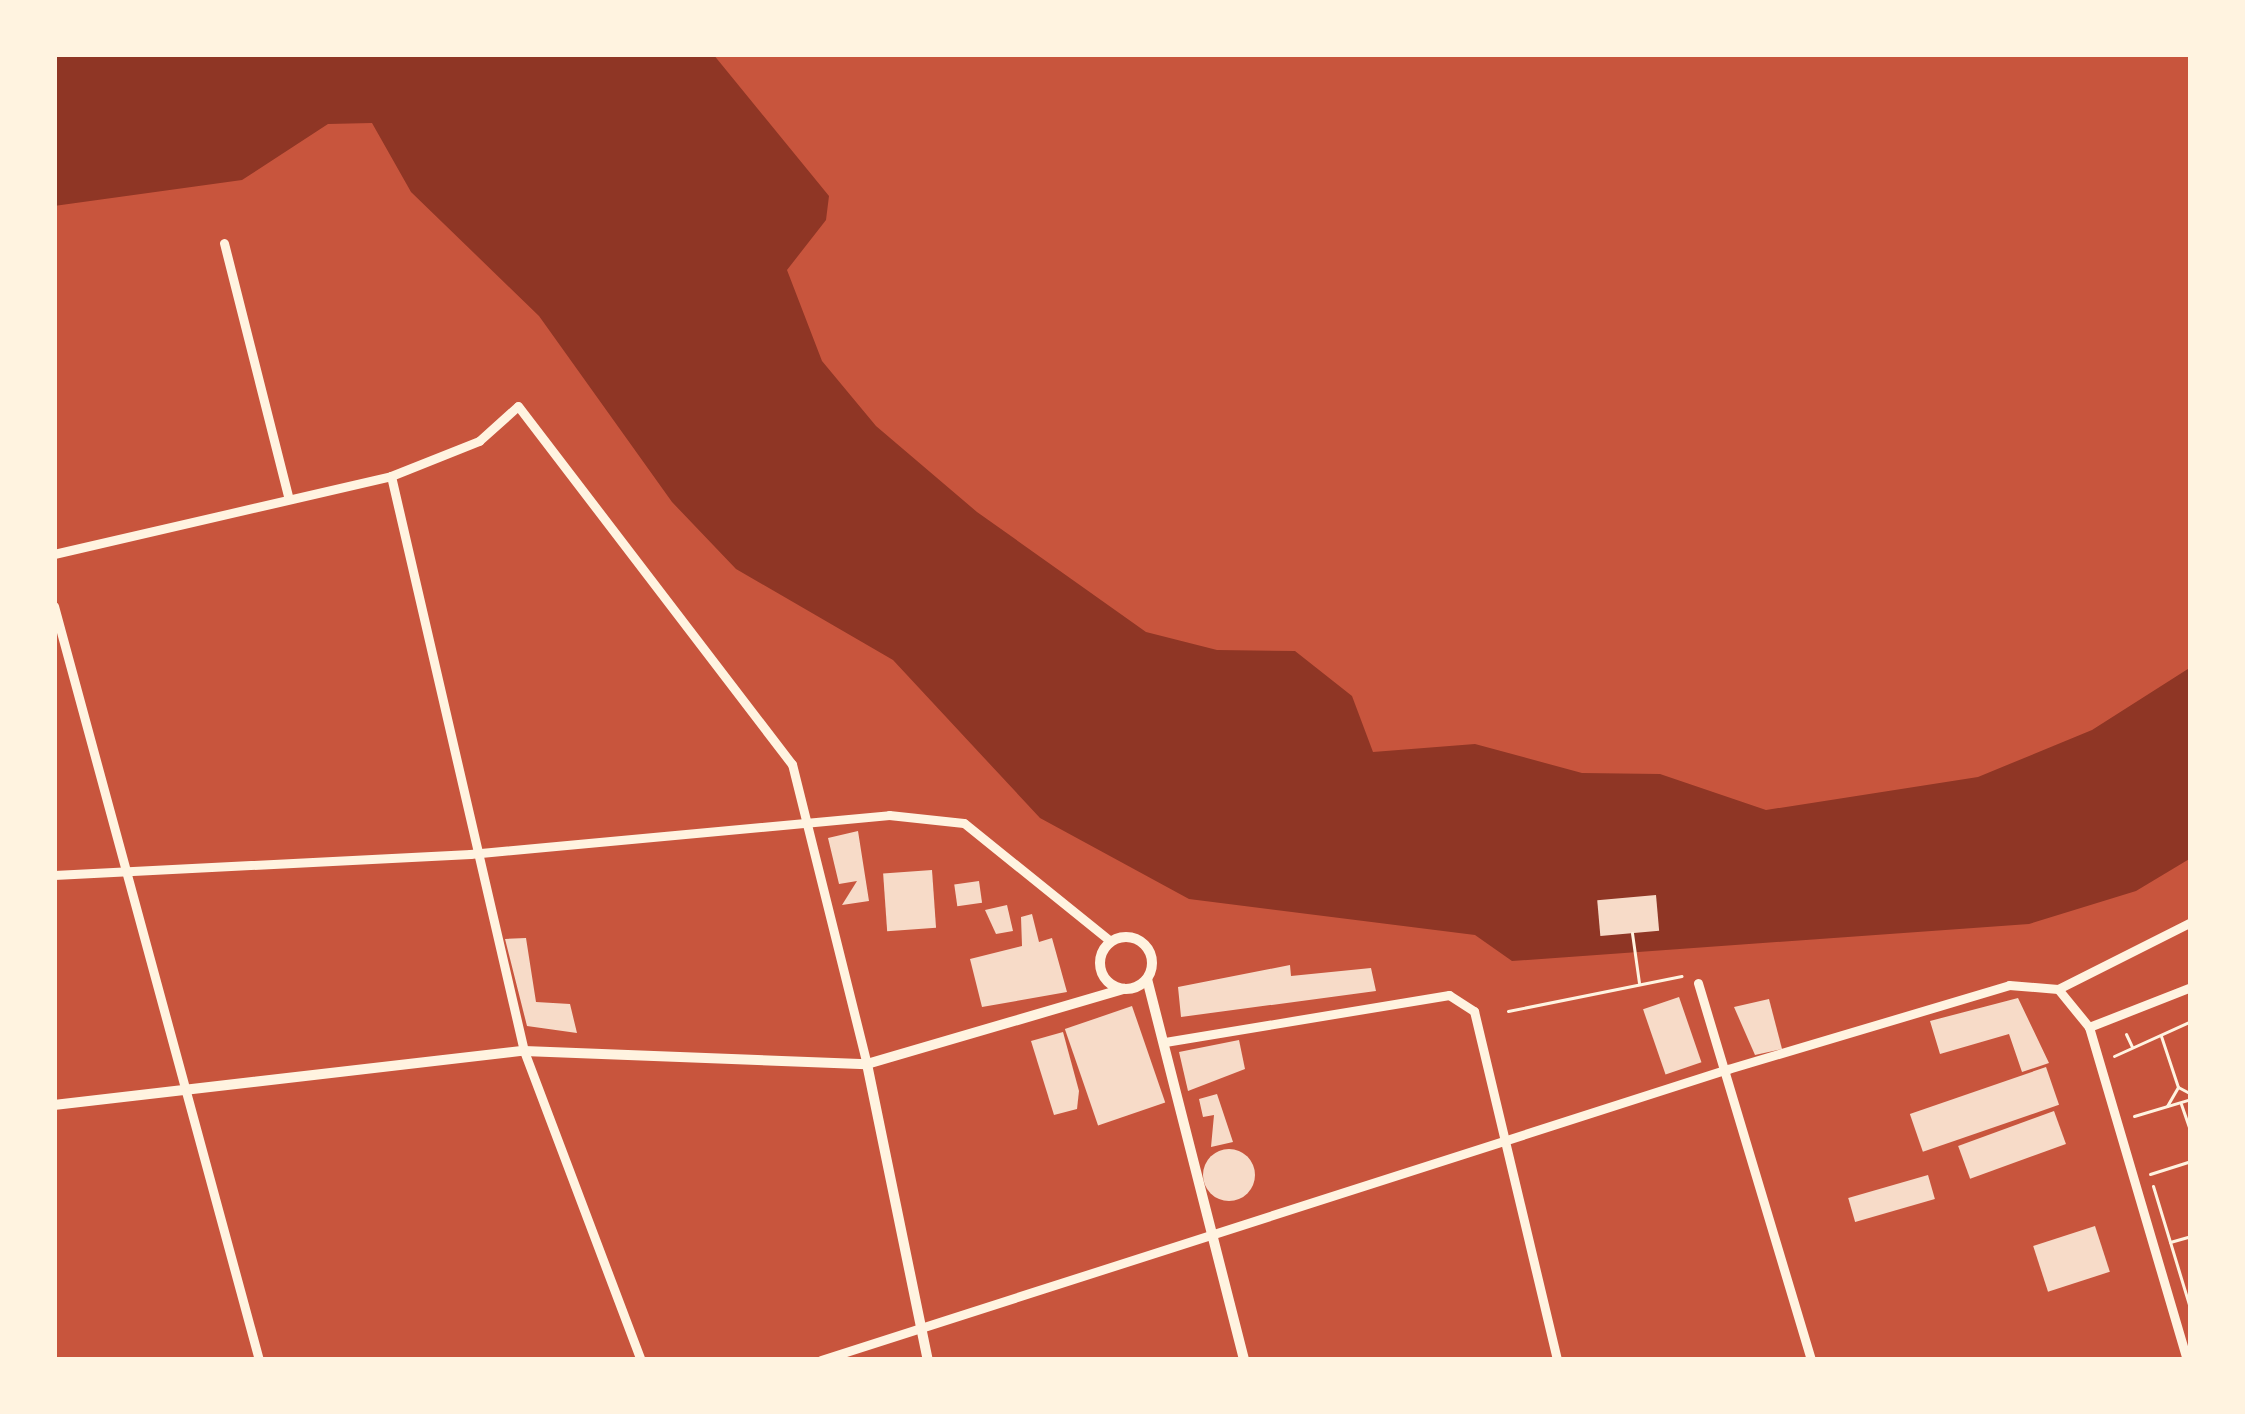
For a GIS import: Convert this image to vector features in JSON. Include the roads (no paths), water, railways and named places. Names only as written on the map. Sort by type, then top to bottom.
[{"type":"street","points":[[224,243],[289,500]]},
{"type":"street","points":[[54,554],[391,476],[479,441],[518,406],[760,718],[812,822],[928,1360]]},
{"type":"street","points":[[391,476],[470,854],[524,1051],[641,1360]]},
{"type":"street","points":[[54,606],[259,1360]]},
{"type":"street","points":[[54,875],[470,854],[812,822],[964,823],[1110,941],[1142,942],[1147,979],[1244,1360]]},
{"type":"street","points":[[821,1360],[922,1332],[1212,1229],[1728,1069],[2009,985],[2058,989],[2191,922]]},
{"type":"street","points":[[1110,941],[1100,966],[1124,988]]},
{"type":"street","points":[[54,1105],[184,1084],[524,1051],[867,1064],[1147,979]]},
{"type":"street","points":[[1698,983],[1728,1069],[1811,1360]]},
{"type":"street","points":[[2090,1028],[2191,987]]},
{"type":"street","points":[[2058,989],[2090,1028],[2187,1360]]},
{"type":"street","points":[[1165,1042],[1449,995],[1474,1011],[1557,1360]]}]
